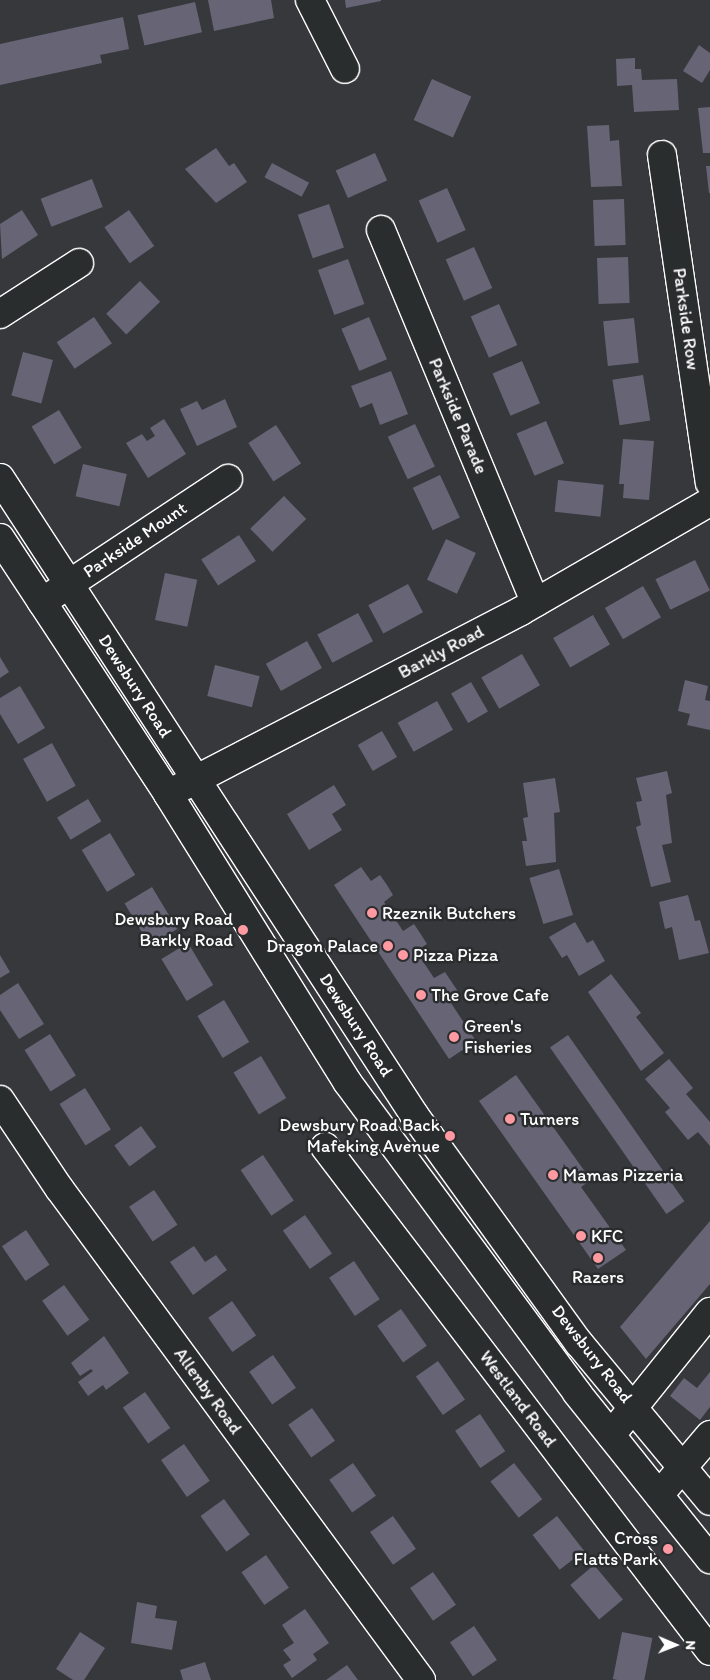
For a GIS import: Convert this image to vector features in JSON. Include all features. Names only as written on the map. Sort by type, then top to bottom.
[{"type":"street","points":[[310,0],[345,69]]},
{"type":"street","name":"Parkside Row","points":[[662,155],[710,483]]},
{"type":"street","name":"Parkside Parade","points":[[381,230],[535,602]]},
{"type":"street","points":[[0,314],[78,263]]},
{"type":"street","name":"Dewsbury Road","points":[[0,478],[415,1116],[579,1343],[710,1501]]},
{"type":"street","name":"Parkside Mount","points":[[42,602],[228,479]]},
{"type":"street","name":"Barkly Road","points":[[168,794],[535,602],[710,502]]},
{"type":"street","name":"Dewsbury Road","points":[[0,538],[168,794],[348,1083],[610,1435],[710,1559]]},
{"type":"street","name":"Allenby Road","points":[[0,1100],[59,1188],[420,1680]]},
{"type":"street","name":"Westland Road","points":[[325,1147],[710,1651]]},
{"type":"street","points":[[610,1435],[710,1312]]},
{"type":"street","points":[[659,1495],[710,1435]]},
{"type":"building","points":[[208,0],[271,0],[274,18],[214,31]]},
{"type":"building","points":[[345,0],[381,0],[381,1],[346,8]]},
{"type":"building","points":[[195,2],[202,32],[144,45],[138,15]]},
{"type":"building","points":[[123,17],[129,49],[100,55],[102,63],[0,85],[0,44]]},
{"type":"building","points":[[699,45],[710,53],[710,70],[702,83],[683,71]]},
{"type":"building","points":[[635,58],[635,69],[641,69],[642,80],[677,79],[679,110],[634,112],[632,85],[617,86],[616,59]]},
{"type":"building","points":[[432,79],[471,96],[453,138],[414,120]]},
{"type":"building","points":[[710,107],[710,153],[703,153],[698,108]]},
{"type":"building","points":[[609,125],[610,141],[619,140],[622,186],[591,187],[587,126]]},
{"type":"building","points":[[216,148],[229,166],[234,163],[247,182],[216,203],[185,169]]},
{"type":"building","points":[[375,153],[387,180],[348,198],[336,170]]},
{"type":"building","points":[[272,163],[309,183],[302,197],[264,177]]},
{"type":"building","points":[[706,166],[710,166],[710,193],[709,193]]},
{"type":"building","points":[[92,179],[103,207],[51,227],[41,199]]},
{"type":"building","points":[[447,188],[466,230],[437,243],[419,201]]},
{"type":"building","points":[[624,199],[626,245],[595,246],[593,200]]},
{"type":"building","points":[[329,204],[344,247],[313,258],[298,215]]},
{"type":"building","points":[[22,210],[38,235],[2,259],[0,224]]},
{"type":"building","points":[[129,210],[154,246],[130,263],[104,227]]},
{"type":"building","points":[[474,247],[492,288],[464,301],[446,260]]},
{"type":"building","points":[[628,257],[630,303],[599,304],[597,258]]},
{"type":"building","points":[[348,259],[364,304],[334,315],[318,270]]},
{"type":"building","points":[[140,281],[160,302],[126,335],[106,314]]},
{"type":"building","points":[[499,304],[517,345],[489,358],[471,317]]},
{"type":"building","points":[[94,317],[112,344],[75,369],[57,342]]},
{"type":"building","points":[[369,317],[387,359],[359,371],[341,329]]},
{"type":"building","points":[[634,318],[639,363],[608,366],[603,321]]},
{"type":"building","points":[[23,352],[53,360],[41,403],[11,395]]},
{"type":"building","points":[[522,361],[540,403],[511,416],[493,374]]},
{"type":"building","points":[[391,371],[408,414],[380,425],[372,403],[360,408],[351,386]]},
{"type":"building","points":[[643,375],[650,420],[620,425],[612,380]]},
{"type":"building","points":[[225,399],[237,427],[197,446],[180,409],[197,401],[202,410]]},
{"type":"building","points":[[59,410],[82,448],[54,464],[32,426]]},
{"type":"building","points":[[164,419],[186,454],[148,478],[126,443],[142,434],[147,441],[155,436],[150,428]]},
{"type":"building","points":[[546,421],[564,463],[535,476],[517,434]]},
{"type":"building","points":[[415,424],[435,467],[408,479],[388,437]]},
{"type":"building","points":[[276,425],[301,464],[273,482],[248,443]]},
{"type":"building","points":[[623,439],[654,441],[649,500],[623,498],[624,484],[619,484]]},
{"type":"building","points":[[83,464],[127,474],[119,506],[76,496]]},
{"type":"building","points":[[440,475],[460,518],[433,530],[413,488]]},
{"type":"building","points":[[558,480],[604,485],[600,517],[555,512]]},
{"type":"building","points":[[284,496],[306,519],[272,552],[250,529]]},
{"type":"building","points":[[239,535],[256,561],[218,586],[201,560]]},
{"type":"building","points":[[446,539],[476,553],[457,594],[427,580]]},
{"type":"building","points":[[695,560],[710,591],[670,610],[655,579]]},
{"type":"building","points":[[165,573],[197,580],[187,627],[155,620]]},
{"type":"building","points":[[408,584],[423,612],[383,633],[368,605]]},
{"type":"building","points":[[643,586],[661,617],[623,639],[605,608]]},
{"type":"building","points":[[358,613],[373,641],[332,663],[317,635]]},
{"type":"building","points":[[593,615],[610,644],[570,667],[553,638]]},
{"type":"building","points":[[307,641],[322,668],[281,691],[266,664]]},
{"type":"building","points":[[522,654],[540,685],[499,709],[481,678]]},
{"type":"building","points":[[0,657],[9,672],[0,678]]},
{"type":"building","points":[[215,665],[260,676],[252,707],[207,696]]},
{"type":"building","points":[[685,680],[708,686],[705,700],[710,701],[710,730],[687,725],[690,714],[678,711]]},
{"type":"building","points":[[471,682],[488,711],[468,723],[451,694]]},
{"type":"building","points":[[20,686],[45,728],[18,744],[0,714],[0,698]]},
{"type":"building","points":[[437,701],[453,730],[414,752],[398,723]]},
{"type":"building","points":[[382,731],[397,757],[373,771],[358,745]]},
{"type":"building","points":[[52,743],[76,786],[47,802],[23,759]]},
{"type":"building","points":[[667,771],[672,793],[666,795],[672,843],[662,845],[671,882],[651,887],[636,827],[641,825],[636,802],[642,801],[636,778]]},
{"type":"building","points":[[555,778],[560,812],[554,813],[556,862],[526,866],[522,841],[527,841],[523,818],[528,817],[523,783]]},
{"type":"building","points":[[334,785],[346,805],[332,814],[342,830],[309,850],[287,814]]},
{"type":"building","points":[[88,799],[101,821],[71,840],[57,818]]},
{"type":"building","points":[[110,833],[135,875],[107,892],[82,850]]},
{"type":"building","points":[[361,867],[371,881],[380,875],[387,885],[393,895],[384,902],[403,931],[414,924],[420,933],[427,944],[416,951],[434,978],[445,972],[459,993],[449,1000],[476,1041],[449,1059],[334,885]]},
{"type":"building","points":[[559,869],[573,915],[543,924],[529,878]]},
{"type":"building","points":[[152,887],[177,929],[150,945],[125,903]]},
{"type":"building","points":[[688,895],[695,921],[700,920],[709,953],[679,960],[672,927],[665,929],[659,902]]},
{"type":"building","points":[[575,922],[587,943],[593,940],[605,961],[579,976],[567,955],[562,958],[549,937]]},
{"type":"building","points":[[188,943],[213,985],[187,1001],[161,959]]},
{"type":"building","points":[[0,955],[10,972],[0,978]]},
{"type":"building","points":[[611,974],[641,1013],[636,1017],[664,1053],[641,1071],[588,992]]},
{"type":"building","points":[[18,983],[44,1024],[19,1039],[0,1010],[0,995]]},
{"type":"building","points":[[224,1000],[249,1042],[223,1058],[197,1016]]},
{"type":"building","points":[[50,1034],[76,1076],[51,1091],[25,1050]]},
{"type":"building","points":[[568,1035],[684,1201],[666,1214],[550,1048]]},
{"type":"building","points":[[261,1056],[286,1098],[259,1114],[234,1072]]},
{"type":"building","points":[[669,1059],[693,1088],[686,1094],[710,1122],[710,1146],[698,1132],[688,1140],[665,1112],[670,1108],[645,1079]]},
{"type":"building","points":[[516,1075],[591,1180],[581,1187],[626,1250],[598,1269],[479,1101]]},
{"type":"building","points":[[85,1088],[111,1130],[86,1145],[60,1104]]},
{"type":"building","points":[[141,1126],[156,1147],[130,1166],[114,1145]]},
{"type":"building","points":[[263,1155],[294,1201],[271,1216],[241,1170]]},
{"type":"building","points":[[154,1190],[177,1225],[153,1242],[129,1207]]},
{"type":"building","points":[[305,1215],[332,1254],[310,1269],[283,1230]]},
{"type":"building","points":[[710,1221],[710,1284],[646,1359],[620,1327]]},
{"type":"building","points":[[26,1230],[49,1265],[25,1281],[2,1246]]},
{"type":"building","points":[[194,1246],[205,1262],[216,1255],[227,1270],[193,1295],[170,1262]]},
{"type":"building","points":[[354,1261],[380,1299],[355,1316],[329,1278]]},
{"type":"building","points":[[64,1285],[89,1320],[67,1336],[42,1301]]},
{"type":"building","points":[[232,1301],[256,1335],[232,1352],[208,1318]]},
{"type":"building","points":[[401,1309],[427,1346],[403,1362],[377,1326]]},
{"type":"building","points":[[104,1336],[129,1373],[106,1390],[103,1385],[88,1396],[78,1382],[93,1371],[91,1369],[80,1376],[71,1363]]},
{"type":"building","points":[[273,1355],[296,1388],[272,1404],[249,1372]]},
{"type":"building","points":[[438,1361],[465,1400],[443,1415],[416,1376]]},
{"type":"building","points":[[710,1372],[710,1407],[700,1420],[670,1396],[684,1378],[697,1388]]},
{"type":"building","points":[[145,1392],[170,1428],[148,1444],[123,1407]]},
{"type":"building","points":[[312,1408],[335,1441],[311,1457],[288,1425]]},
{"type":"building","points":[[480,1414],[505,1451],[480,1468],[455,1431]]},
{"type":"building","points":[[184,1444],[210,1481],[187,1497],[161,1460]]},
{"type":"building","points":[[353,1463],[376,1496],[352,1512],[329,1480]]},
{"type":"building","points":[[514,1463],[542,1499],[519,1518],[490,1481]]},
{"type":"building","points":[[224,1499],[250,1535],[226,1552],[201,1516]]},
{"type":"building","points":[[393,1516],[416,1549],[393,1565],[370,1532]]},
{"type":"building","points":[[557,1516],[584,1551],[560,1570],[533,1535]]},
{"type":"building","points":[[266,1555],[289,1588],[264,1605],[241,1572]]},
{"type":"building","points":[[594,1565],[623,1599],[599,1619],[570,1585]]},
{"type":"building","points":[[433,1572],[456,1605],[433,1621],[410,1588]]},
{"type":"building","points":[[137,1602],[157,1606],[155,1618],[177,1621],[172,1650],[131,1643]]},
{"type":"building","points":[[305,1609],[329,1643],[313,1654],[317,1660],[292,1678],[283,1665],[291,1660],[283,1650],[294,1643],[282,1625]]},
{"type":"building","points":[[474,1626],[497,1660],[473,1676],[450,1642]]},
{"type":"building","points":[[80,1632],[105,1648],[84,1680],[73,1680],[56,1669]]},
{"type":"building","points":[[622,1632],[652,1638],[644,1680],[613,1679]]},
{"type":"building","points":[[205,1662],[211,1680],[183,1680],[180,1670]]},
{"type":"building","points":[[347,1665],[358,1680],[326,1680]]},
{"type":"place","name":"Rzeznik Butchers","points":[[372,913]]},
{"type":"place","name":"Dewsbury Road Barkly Road","points":[[243,930]]},
{"type":"place","name":"Dragon Palace","points":[[388,946]]},
{"type":"place","name":"Pizza Pizza","points":[[403,955]]},
{"type":"place","name":"The Grove Cafe","points":[[421,995]]},
{"type":"place","name":"Green's Fisheries","points":[[454,1037]]},
{"type":"place","name":"Turners","points":[[510,1119]]},
{"type":"place","name":"Dewsbury Road Back Mafeking Avenue","points":[[450,1136]]},
{"type":"place","name":"Mamas Pizzeria","points":[[553,1175]]},
{"type":"place","name":"KFC","points":[[581,1236]]},
{"type":"place","name":"Razers","points":[[598,1258]]},
{"type":"place","name":"Cross Flatts Park","points":[[668,1549]]}]
